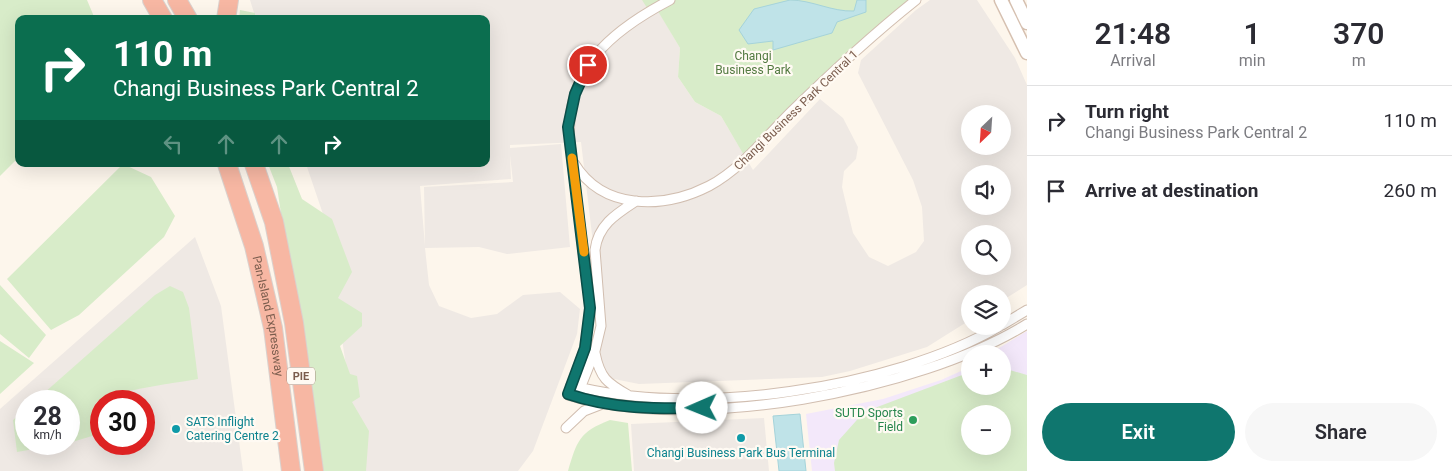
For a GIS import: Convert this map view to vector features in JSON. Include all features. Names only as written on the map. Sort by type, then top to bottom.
[{"type":"highway","points":[[152,0],[161,15]]},
{"type":"highway","points":[[177,0],[186,15]]},
{"type":"highway","points":[[227,15],[229,0]]},
{"type":"highway","name":"Pan-Island Expressway","points":[[228,167],[264,286],[273,328],[282,412],[291,471]]},
{"type":"highway","name":"Pan-Island Expressway","points":[[255,167],[274,222],[294,323],[314,471]]},
{"type":"highway","points":[[266,167],[276,202],[274,222]]},
{"type":"highway","points":[[282,412],[285,471]]},
{"type":"main road","points":[[1001,0],[1027,53]]},
{"type":"main road","points":[[1016,0],[1027,23]]},
{"type":"street","points":[[576,386],[585,348],[590,308],[568,127],[575,94],[588,65],[603,45],[634,21],[670,0]]},
{"type":"street","name":"Changi Business Park Central 1","points":[[573,160],[582,176],[594,186],[622,200],[657,200],[691,193],[710,185],[732,172],[810,94],[916,0]]},
{"type":"street","points":[[636,201],[618,213],[600,230],[595,250],[601,326],[595,351],[572,396],[602,404],[663,409],[722,408],[812,397],[886,381],[981,349],[1027,324]]},
{"type":"street","points":[[1011,319],[1027,310]]},
{"type":"street","points":[[576,386],[633,398],[752,395],[813,388],[875,375],[924,360],[979,335]]},
{"type":"street","points":[[595,351],[598,368],[603,377],[610,384],[633,398]]},
{"type":"street","points":[[566,428],[584,412],[602,404]]},
{"type":"shaded area","points":[[250,0],[642,0],[656,7],[680,48],[678,77],[695,102],[721,116],[753,170],[820,99],[843,118],[858,147],[856,159],[844,171],[842,187],[853,233],[869,257],[888,266],[916,252],[924,241],[922,207],[913,180],[858,73],[861,60],[916,10],[930,0],[977,0],[1015,58],[1027,85],[1027,285],[1011,295],[1011,285],[961,285],[961,326],[927,347],[850,371],[822,377],[639,384],[609,378],[598,353],[603,327],[581,142],[510,145],[510,148],[561,144],[570,247],[507,254],[479,247],[425,248],[429,285],[439,306],[471,318],[497,314],[523,295],[560,292],[580,309],[577,334],[533,451],[518,471],[362,471],[323,214],[307,167],[490,167],[490,15],[255,15]],"holes":[[[510,155],[513,182],[424,187],[425,246],[420,186],[511,179]]]},
{"type":"shaded area","points":[[195,237],[221,306],[243,471],[0,471],[0,409],[15,396],[15,455],[80,455],[80,390],[22,390]]},
{"type":"shaded area","name":"SUTD Sports Field","points":[[1027,331],[1027,471],[812,471],[806,414],[883,399],[941,380],[961,371],[961,395],[1011,395],[1011,345],[1004,345]]},
{"type":"shaded area","name":"Changi Business Park Bus Terminal","points":[[764,418],[769,471],[634,471],[631,424]]},
{"type":"green space","points":[[0,0],[87,0],[93,15],[15,15],[15,161],[0,176]]},
{"type":"green space","name":"Changi Business Park","points":[[642,0],[916,0],[745,157],[721,116],[695,102],[678,77],[680,48],[656,8],[649,11]]},
{"type":"green space","points":[[240,10],[255,13],[255,15],[239,15]]},
{"type":"green space","points":[[120,167],[129,167],[151,177],[175,216],[164,237],[79,315],[51,330],[7,279]]},
{"type":"green space","points":[[269,167],[289,167],[302,199],[332,219],[352,272],[338,298],[362,313],[362,326],[340,346],[350,374],[357,376],[360,397],[352,402],[369,431],[366,471],[320,471],[277,187]]},
{"type":"green space","points":[[0,285],[46,335],[29,358],[0,334]]},
{"type":"green space","points":[[170,286],[183,292],[189,308],[198,379],[134,390],[90,390],[90,437],[80,440],[80,390],[47,390],[155,295]]},
{"type":"green space","points":[[0,341],[34,363],[0,394]]},
{"type":"green space","name":"SUTD Sports Field","points":[[1011,370],[1027,375],[1027,471],[835,471],[834,463],[839,440],[864,412],[961,375],[961,395],[1011,395]]},
{"type":"green space","points":[[15,418],[15,436],[13,420]]},
{"type":"green space","points":[[610,420],[628,423],[632,471],[568,471],[577,445],[585,434]]},
{"type":"water","points":[[790,0],[838,10],[854,11],[857,0],[866,0],[866,12],[837,22],[832,33],[773,50],[773,41],[748,44],[739,30],[754,9]]},
{"type":"water","points":[[800,414],[806,471],[779,471],[773,416]]},
{"type":"slow traffic","points":[[572,158],[584,252]]},
{"type":"place","name":"SUTD Sports Field","points":[[913,420]]},
{"type":"place","name":"SATS Inflight Catering Centre 2","points":[[176,429]]},
{"type":"place","name":"Changi Business Park Bus Terminal","points":[[741,438]]},
{"type":"route","points":[[588,65],[578,83],[568,127],[590,308],[585,348],[568,394],[602,404],[663,409],[702,408]]}]
